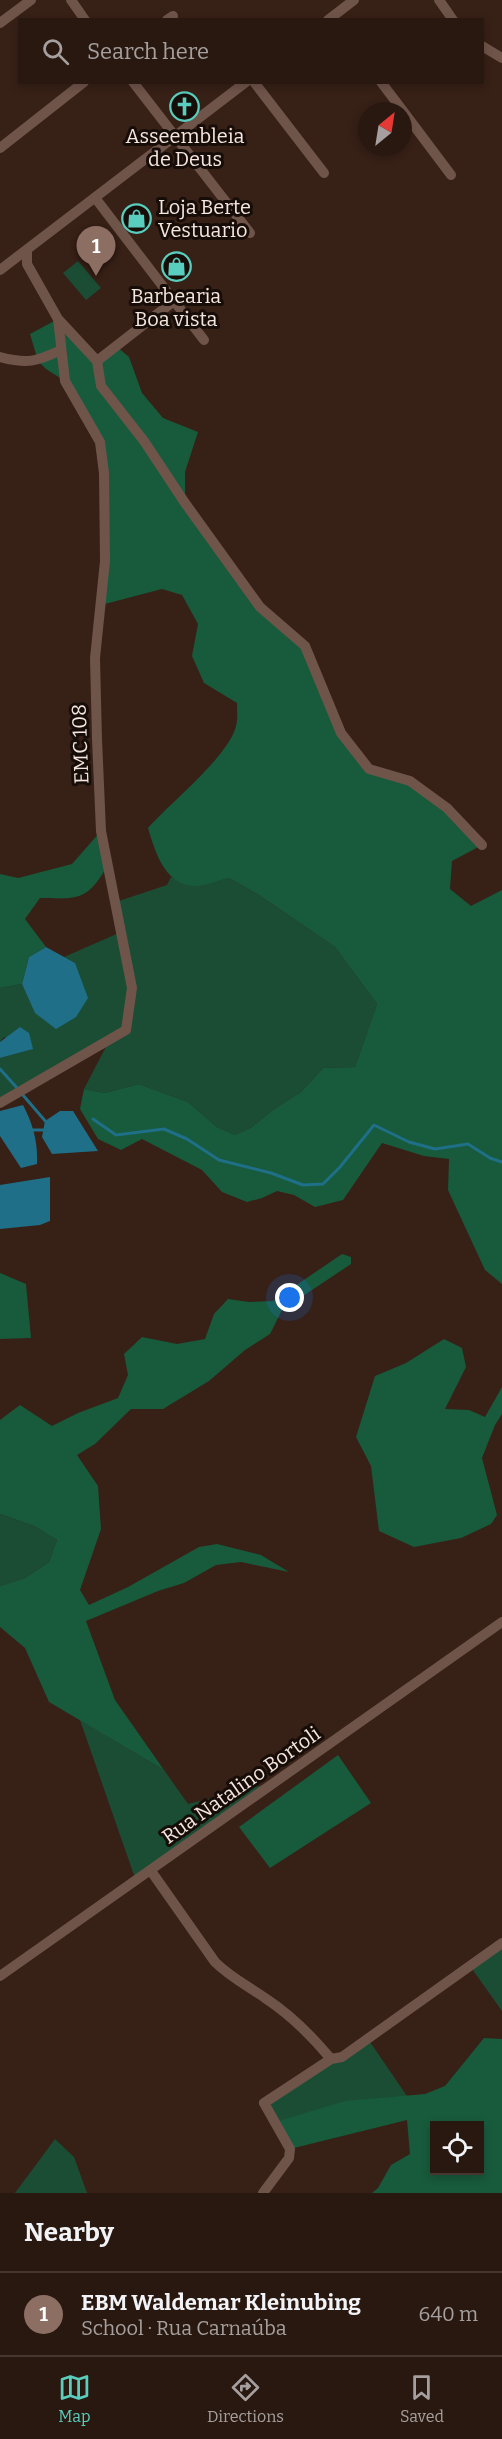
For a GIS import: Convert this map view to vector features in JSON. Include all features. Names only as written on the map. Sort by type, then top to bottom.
[{"type":"street","points":[[0,23],[31,0]]},
{"type":"street","points":[[71,0],[84,18]]},
{"type":"street","points":[[332,18],[354,0]]},
{"type":"street","points":[[439,0],[452,18]]},
{"type":"street","points":[[484,47],[502,58]]},
{"type":"street","points":[[0,148],[81,84]]},
{"type":"street","points":[[136,84],[250,233]]},
{"type":"street","points":[[1,267],[96,199],[243,84]]},
{"type":"street","points":[[256,84],[324,173]]},
{"type":"street","points":[[383,84],[396,102]]},
{"type":"street","points":[[412,123],[451,175]]},
{"type":"street","points":[[96,199],[204,340]]},
{"type":"street","points":[[27,250],[27,264],[58,320],[97,361],[101,386],[144,441],[185,503],[260,607],[305,645],[341,733],[369,769],[410,781],[447,808],[482,845]]},
{"type":"street","points":[[97,361],[174,301]]},
{"type":"street","name":"EMC 108","points":[[0,1103],[126,1030],[132,988],[101,831],[96,739],[96,658],[105,561],[104,473],[100,442],[65,381],[58,320]]},
{"type":"street","points":[[0,357],[22,362],[38,361],[61,350]]},
{"type":"street","name":"Rua Natalino Bortoli","points":[[0,1976],[502,1622]]},
{"type":"street","points":[[151,1870],[215,1962],[228,1974],[292,2017],[331,2059]]},
{"type":"street","points":[[262,2193],[289,2158],[290,2149],[264,2103],[331,2059],[342,2057],[502,1943]]},
{"type":"green space","points":[[78,261],[101,288],[86,300],[63,273]]},
{"type":"green space","points":[[58,319],[97,361],[116,346],[129,357],[142,393],[163,418],[198,432],[185,472],[185,503],[260,607],[305,646],[341,733],[369,769],[410,781],[482,845],[452,861],[450,889],[471,906],[502,890],[502,1284],[485,1270],[448,1190],[449,1159],[424,1156],[382,1143],[343,1200],[315,1207],[294,1195],[277,1191],[247,1202],[222,1192],[202,1170],[142,1139],[121,1150],[98,1139],[80,1109],[84,1089],[105,1093],[139,1084],[188,1102],[217,1127],[235,1135],[252,1127],[274,1109],[301,1092],[323,1068],[355,1067],[377,1004],[335,947],[259,895],[229,878],[196,886],[182,884],[168,872],[158,856],[148,828],[198,779],[222,751],[236,726],[237,703],[204,683],[192,656],[198,624],[182,595],[162,589],[101,605],[100,442],[65,381],[38,361],[30,334]]},
{"type":"green space","points":[[101,831],[108,865],[101,877],[88,892],[81,895],[40,898],[25,919],[46,947],[29,957],[22,984],[0,988],[0,874],[18,878],[72,864]]},
{"type":"green space","points":[[171,877],[192,886],[229,878],[259,895],[335,947],[377,1004],[355,1067],[323,1068],[301,1092],[274,1109],[252,1127],[235,1135],[217,1127],[188,1102],[139,1084],[105,1093],[84,1089],[109,1041],[0,1103],[0,1058],[32,1049],[4,1037],[0,1042],[0,988],[22,984],[35,1012],[75,963],[64,957],[121,932],[116,902],[167,885]]},
{"type":"green space","points":[[342,1254],[351,1257],[351,1264],[282,1310],[270,1334],[245,1350],[209,1381],[163,1409],[131,1409],[95,1444],[77,1455],[98,1486],[101,1529],[80,1590],[89,1605],[128,1587],[199,1547],[217,1544],[261,1555],[289,1572],[241,1562],[216,1565],[184,1583],[158,1591],[86,1621],[115,1700],[164,1770],[49,1702],[25,1648],[0,1627],[0,1586],[25,1578],[49,1562],[57,1540],[34,1526],[0,1514],[0,1420],[20,1405],[52,1426],[78,1413],[118,1398],[128,1375],[124,1354],[142,1337],[177,1344],[205,1339],[214,1314],[228,1299],[249,1302],[273,1301]]},
{"type":"green space","points":[[0,1273],[26,1284],[31,1338],[0,1339]]},
{"type":"green space","points":[[444,1339],[462,1348],[466,1367],[445,1409],[469,1410],[485,1417],[502,1387],[502,1414],[495,1425],[482,1458],[497,1515],[491,1524],[461,1538],[414,1547],[379,1531],[371,1466],[356,1437],[375,1376],[406,1363]]},
{"type":"green space","points":[[0,1514],[34,1526],[57,1540],[49,1562],[25,1578],[0,1586]]},
{"type":"green space","points":[[80,1720],[164,1770],[188,1804],[275,1782],[136,1881]]},
{"type":"green space","points":[[338,1755],[371,1803],[270,1868],[239,1827]]},
{"type":"green space","points":[[502,1943],[502,2011],[470,1966]]},
{"type":"green space","points":[[484,2038],[502,2039],[502,2193],[372,2193],[378,2188],[391,2165],[410,2154],[407,2120],[290,2149],[275,2122],[345,2101],[425,2094],[445,2086]]},
{"type":"green space","points":[[368,2039],[407,2096],[305,2114],[275,2122],[264,2103]]},
{"type":"green space","points":[[55,2139],[74,2157],[87,2193],[15,2193]]},
{"type":"water","points":[[46,947],[75,963],[88,998],[76,1017],[56,1029],[35,1013],[22,984],[29,957]]},
{"type":"water","points":[[20,1027],[29,1033],[33,1049],[0,1058],[0,1042]]},
{"type":"water","points":[[23,1105],[34,1133],[37,1164],[21,1168],[0,1136],[0,1111]]},
{"type":"water","points":[[60,1111],[73,1111],[98,1151],[52,1154],[42,1137],[45,1121]]},
{"type":"water","points":[[50,1177],[50,1221],[40,1225],[0,1229],[0,1185]]},
{"type":"waterway","points":[[0,1069],[18,1089]]},
{"type":"waterway","points":[[22,1094],[47,1123]]},
{"type":"waterway","points":[[93,1119],[116,1135],[164,1129],[187,1139],[219,1160],[271,1173],[303,1185],[323,1184],[374,1125],[409,1142],[435,1149],[468,1144],[490,1158],[502,1162]]},
{"type":"waterway","points":[[30,1130],[47,1130]]},
{"type":"place","name":"Asseembleia de Deus","points":[[185,106]]},
{"type":"place","name":"Loja Berte Vestuario","points":[[137,218]]},
{"type":"place","name":"Barbearia Boa vista","points":[[176,266]]},
{"type":"place","name":"EBM Waldemar Kleinubing","points":[[96,276]]}]
